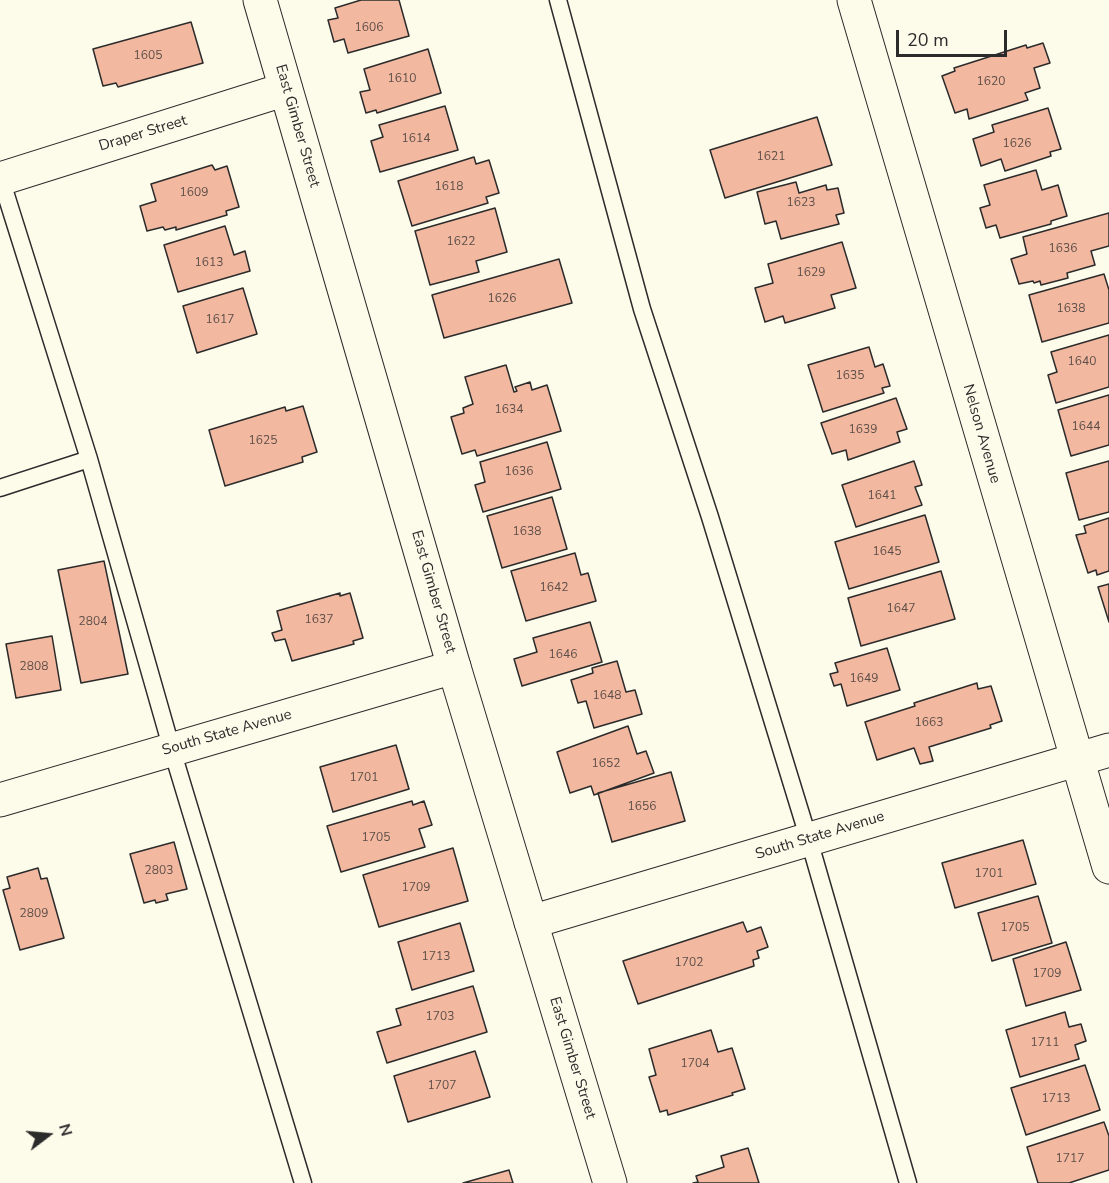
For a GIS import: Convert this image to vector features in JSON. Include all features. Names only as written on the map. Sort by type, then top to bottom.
[{"type":"street","name":"East Gimber Street","points":[[260,0],[454,667],[610,1183]]},
{"type":"street","name":"Nelson Avenue","points":[[854,0],[1109,867]]},
{"type":"street","name":"Draper Street","points":[[0,178],[286,89]]},
{"type":"street","name":"South State Avenue","points":[[0,800],[454,667]]},
{"type":"street","name":"South State Avenue","points":[[531,922],[1109,750]]},
{"type":"lane","points":[[558,0],[642,309],[710,518],[809,840],[908,1183]]},
{"type":"lane","points":[[0,178],[89,459],[172,750],[303,1183]]},
{"type":"lane","points":[[0,488],[89,459]]},
{"type":"building","points":[[361,0],[399,0],[409,36],[348,53],[344,39],[334,42],[328,20],[338,18],[335,8]]},
{"type":"building","points":[[191,22],[203,63],[118,87],[116,83],[103,86],[93,49]]},
{"type":"building","points":[[1043,43],[1050,63],[1034,68],[1040,88],[1025,93],[1028,100],[969,119],[967,109],[955,113],[942,76],[955,71],[954,68],[1026,45],[1027,48]]},
{"type":"building","points":[[428,49],[441,93],[377,113],[376,110],[366,113],[360,92],[370,90],[364,69]]},
{"type":"building","points":[[445,106],[458,150],[380,172],[371,141],[383,137],[379,125]]},
{"type":"building","points":[[1048,108],[1061,149],[1050,152],[1051,156],[1005,171],[1001,159],[981,166],[973,139],[994,132],[992,125]]},
{"type":"building","points":[[817,117],[832,165],[725,198],[710,150]]},
{"type":"building","points":[[474,157],[476,164],[489,160],[499,193],[486,197],[488,203],[412,226],[398,181]]},
{"type":"building","points":[[212,165],[215,170],[227,166],[239,207],[226,211],[227,215],[176,230],[176,227],[165,230],[163,227],[147,231],[140,206],[156,201],[151,184]]},
{"type":"building","points":[[1036,170],[1042,190],[1058,185],[1067,216],[1051,221],[1051,224],[1000,238],[996,225],[986,228],[980,208],[990,205],[984,185]]},
{"type":"building","points":[[796,182],[799,193],[826,185],[827,190],[838,188],[844,213],[836,215],[839,224],[781,239],[776,221],[765,224],[757,192]]},
{"type":"building","points":[[495,208],[507,252],[476,261],[479,272],[430,285],[415,231]]},
{"type":"building","points":[[1109,213],[1109,246],[1091,251],[1095,265],[1067,273],[1068,278],[1041,285],[1040,281],[1019,284],[1011,259],[1027,254],[1023,237]]},
{"type":"building","points":[[225,226],[234,255],[245,251],[250,271],[178,292],[164,245]]},
{"type":"building","points":[[842,242],[856,288],[831,295],[835,308],[785,323],[783,316],[765,322],[755,288],[773,283],[768,264]]},
{"type":"building","points":[[559,259],[572,303],[444,338],[432,295]]},
{"type":"building","points":[[1104,274],[1109,290],[1109,323],[1042,342],[1029,295]]},
{"type":"building","points":[[243,288],[257,334],[197,353],[183,306]]},
{"type":"building","points":[[1109,335],[1109,387],[1056,403],[1048,375],[1057,372],[1051,352]]},
{"type":"building","points":[[869,347],[875,367],[883,364],[890,386],[882,388],[884,393],[823,412],[808,365]]},
{"type":"building","points":[[506,365],[514,392],[517,391],[515,387],[530,382],[532,390],[547,385],[561,431],[477,456],[475,450],[462,454],[451,417],[464,413],[463,408],[473,404],[465,377]]},
{"type":"building","points":[[1109,395],[1109,445],[1071,456],[1058,410]]},
{"type":"building","points":[[896,398],[907,429],[897,432],[900,442],[848,460],[846,450],[832,454],[821,423]]},
{"type":"building","points":[[303,406],[317,452],[302,457],[303,462],[225,486],[209,430],[285,407],[286,411]]},
{"type":"building","points":[[547,442],[561,489],[483,512],[475,485],[485,482],[480,462]]},
{"type":"building","points":[[914,461],[922,485],[915,487],[922,505],[856,527],[842,485]]},
{"type":"building","points":[[1109,461],[1109,512],[1079,520],[1066,473]]},
{"type":"building","points":[[552,497],[567,549],[502,568],[487,516]]},
{"type":"building","points":[[925,515],[939,562],[849,589],[835,542]]},
{"type":"building","points":[[1109,518],[1109,571],[1097,575],[1096,570],[1088,573],[1076,535],[1086,533],[1084,526]]},
{"type":"building","points":[[575,553],[581,575],[588,573],[596,601],[526,621],[511,571]]},
{"type":"building","points":[[104,561],[128,674],[81,683],[58,570]]},
{"type":"building","points":[[941,571],[955,619],[861,646],[848,598]]},
{"type":"building","points":[[1109,584],[1109,622],[1098,587]]},
{"type":"building","points":[[340,593],[340,596],[350,593],[363,638],[353,641],[354,644],[292,661],[285,639],[275,641],[272,633],[282,630],[277,611]]},
{"type":"building","points":[[590,622],[602,662],[522,686],[514,659],[537,652],[533,638]]},
{"type":"building","points":[[52,636],[61,690],[16,698],[6,644]]},
{"type":"building","points":[[887,648],[900,690],[847,706],[841,684],[834,686],[830,674],[838,672],[835,663]]},
{"type":"building","points":[[617,661],[626,692],[635,690],[642,714],[594,728],[586,701],[578,703],[571,680],[593,673],[592,668]]},
{"type":"building","points":[[977,683],[978,689],[991,686],[1002,721],[990,725],[991,728],[929,747],[933,761],[920,764],[914,748],[877,760],[865,722],[915,706],[914,703]]},
{"type":"building","points":[[628,726],[637,754],[646,751],[654,773],[594,795],[591,786],[570,793],[557,752]]},
{"type":"building","points":[[396,745],[409,789],[333,812],[320,767]]},
{"type":"building","points":[[671,772],[685,821],[612,842],[598,793]]},
{"type":"building","points":[[412,801],[413,805],[424,801],[432,825],[419,829],[425,847],[341,872],[327,826]]},
{"type":"building","points":[[1023,840],[1036,884],[955,908],[942,863]]},
{"type":"building","points":[[174,842],[187,889],[166,894],[168,900],[144,903],[130,854]]},
{"type":"building","points":[[453,848],[468,901],[379,927],[363,875]]},
{"type":"building","points":[[38,868],[41,879],[47,878],[64,938],[20,950],[3,890],[10,888],[7,877]]},
{"type":"building","points":[[1038,896],[1052,943],[992,961],[978,913]]},
{"type":"building","points":[[743,922],[747,932],[761,927],[768,947],[757,951],[759,958],[753,960],[754,966],[638,1004],[623,961]]},
{"type":"building","points":[[460,923],[474,971],[412,990],[398,942]]},
{"type":"building","points":[[1066,942],[1081,990],[1026,1006],[1013,959]]},
{"type":"building","points":[[473,986],[487,1032],[387,1063],[377,1032],[401,1025],[396,1009]]},
{"type":"building","points":[[1065,1012],[1069,1027],[1081,1024],[1086,1041],[1075,1045],[1079,1059],[1020,1077],[1006,1030]]},
{"type":"building","points":[[711,1030],[718,1052],[732,1048],[745,1089],[732,1093],[733,1095],[668,1115],[667,1110],[660,1112],[649,1077],[656,1075],[649,1049]]},
{"type":"building","points":[[475,1051],[490,1097],[408,1122],[394,1076]]},
{"type":"building","points":[[1085,1065],[1100,1110],[1026,1135],[1011,1088]]},
{"type":"building","points":[[1104,1122],[1109,1136],[1109,1170],[1069,1183],[1038,1183],[1027,1147]]},
{"type":"building","points":[[748,1148],[759,1183],[693,1183],[698,1182],[696,1176],[724,1167],[721,1156]]},
{"type":"building","points":[[509,1170],[513,1183],[463,1183]]}]
